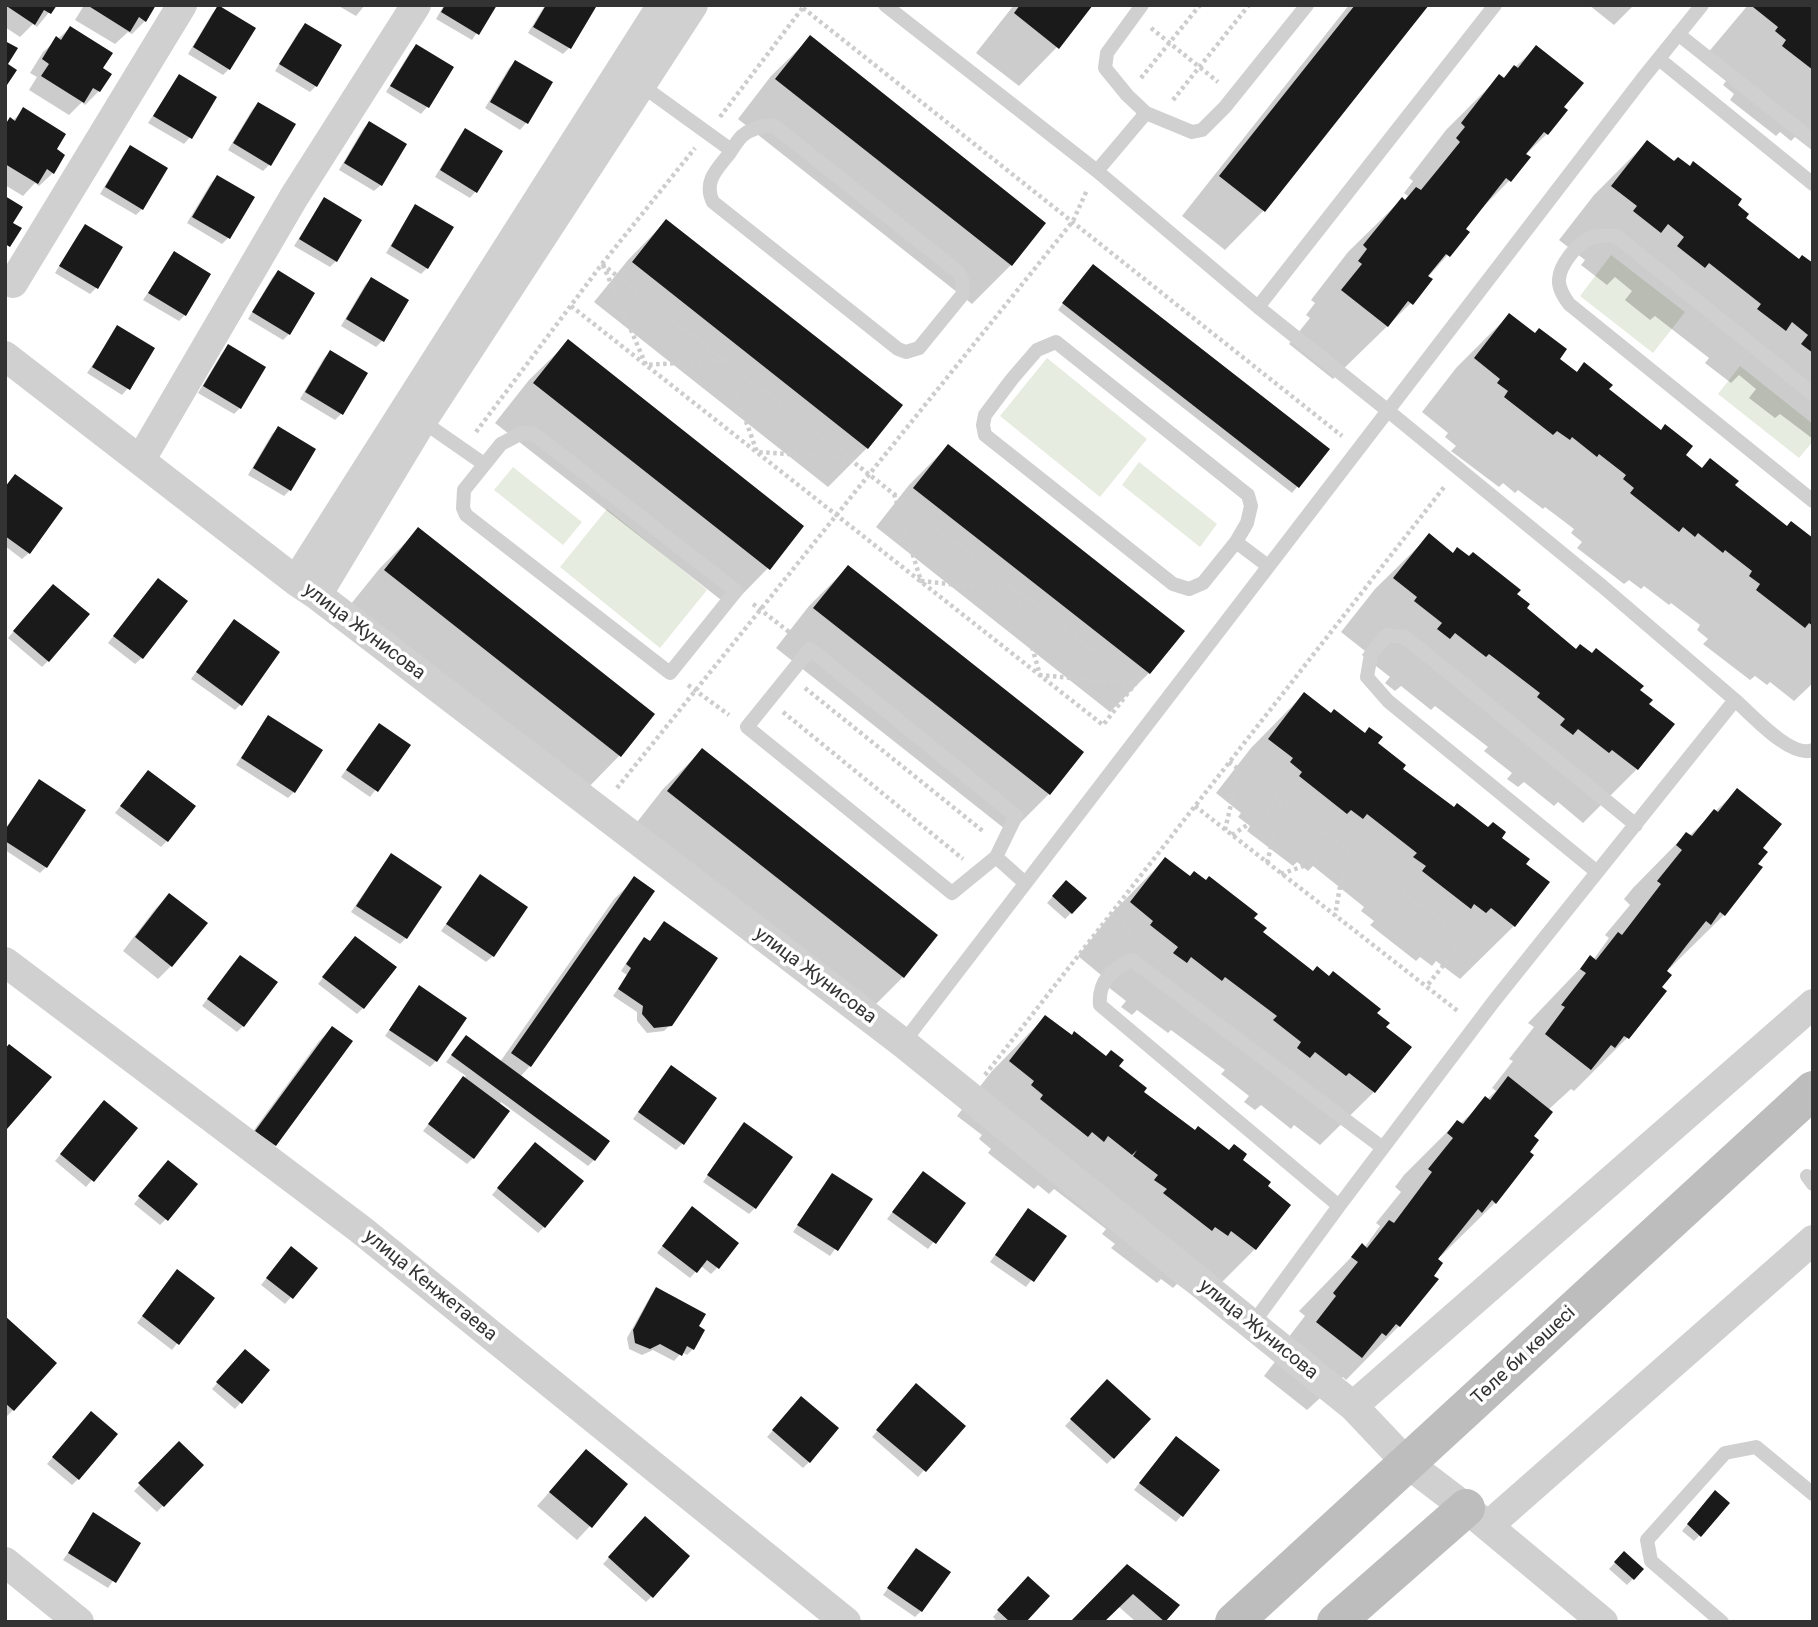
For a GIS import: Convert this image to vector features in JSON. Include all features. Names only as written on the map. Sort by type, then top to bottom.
[{"type":"main road","name":"Төле би көшесі","points":[[1234,1622],[1813,1090]]},
{"type":"main road","points":[[1336,1622],[1477,1517]]},
{"type":"street","points":[[13,284],[183,5]]},
{"type":"street","points":[[141,459],[294,197],[416,5]]},
{"type":"street","points":[[307,588],[662,5]]},
{"type":"street","points":[[307,588],[422,421],[693,5]]},
{"type":"street","name":"улица Жунисова","points":[[5,356],[903,1043],[1353,1406],[1407,1464],[1477,1517],[1603,1622]]},
{"type":"street","name":"улица Кенжетаева","points":[[5,962],[359,1229],[846,1622]]},
{"type":"street","points":[[1353,1406],[1813,1004]]},
{"type":"street","points":[[1477,1517],[1813,1240]]},
{"type":"street","points":[[5,1562],[79,1622]]},
{"type":"lane","points":[[1138,10],[1107,52],[1105,68],[1127,95],[1153,116],[1192,132],[1202,130],[1235,96],[1307,5]]},
{"type":"lane","points":[[1258,307],[1495,5]]},
{"type":"lane","points":[[903,1043],[1387,410],[1702,5]]},
{"type":"lane","points":[[887,6],[1097,171],[1258,307],[1459,468],[1783,743],[1798,750],[1813,750]]},
{"type":"lane","points":[[1678,34],[1813,141]]},
{"type":"lane","points":[[1659,59],[1813,184]]},
{"type":"lane","points":[[641,86],[731,150]]},
{"type":"lane","points":[[1097,171],[1153,116]]},
{"type":"lane","points":[[773,125],[958,272],[962,279],[962,295],[919,348],[906,352],[898,349],[713,202],[709,195],[711,176],[731,150],[742,136],[751,130],[773,125]]},
{"type":"lane","points":[[1813,394],[1616,236],[1601,235],[1588,239],[1562,267],[1559,280],[1562,293],[1569,304],[1813,501]]},
{"type":"lane","points":[[1056,342],[1248,495],[1251,506],[1247,523],[1236,542],[1203,583],[1189,589],[1172,584],[985,435],[985,415],[1037,350],[1056,342]]},
{"type":"lane","points":[[422,421],[484,464]]},
{"type":"lane","points":[[522,433],[534,434],[736,591],[670,673],[467,515],[463,508],[464,490],[501,444],[522,433]]},
{"type":"lane","points":[[1236,542],[1268,566]]},
{"type":"lane","points":[[1597,872],[1388,701],[1367,677],[1371,654],[1387,635],[1405,637],[1636,825]]},
{"type":"lane","points":[[810,649],[1016,816],[998,851],[952,893],[747,727],[810,649]]},
{"type":"lane","points":[[1251,1326],[1475,1025],[1735,700]]},
{"type":"lane","points":[[998,851],[1025,883]]},
{"type":"lane","points":[[1339,1206],[1100,1005],[1099,993],[1110,974],[1132,960],[1383,1148]]},
{"type":"lane","points":[[1722,1622],[1651,1561],[1647,1540],[1725,1453],[1756,1447],[1813,1494]]},
{"type":"path","points":[[1127,95],[1200,5]]},
{"type":"path","points":[[1153,116],[1199,67],[1249,5]]},
{"type":"path","points":[[474,436],[602,264],[804,6],[1358,448]]},
{"type":"path","points":[[1138,10],[1170,42],[1235,96]]},
{"type":"path","points":[[599,811],[1073,221],[1097,171]]},
{"type":"path","points":[[602,264],[1135,684]]},
{"type":"path","points":[[602,264],[646,365]]},
{"type":"path","points":[[570,306],[1103,725],[1142,675]]},
{"type":"path","points":[[646,365],[724,360]]},
{"type":"path","points":[[724,360],[757,452]]},
{"type":"path","points":[[757,452],[848,457]]},
{"type":"path","points":[[968,1096],[1459,468]]},
{"type":"path","points":[[894,494],[921,581]]},
{"type":"path","points":[[921,581],[1016,591]]},
{"type":"path","points":[[736,591],[810,649]]},
{"type":"path","points":[[1016,591],[1040,675]]},
{"type":"path","points":[[670,673],[747,727]]},
{"type":"path","points":[[1040,675],[1135,684]]},
{"type":"path","points":[[790,676],[998,851]]},
{"type":"path","points":[[769,701],[978,871]]},
{"type":"path","points":[[1229,762],[1465,938],[1426,987]]},
{"type":"path","points":[[1225,830],[1239,770]]},
{"type":"path","points":[[1232,835],[1282,802]]},
{"type":"path","points":[[1267,863],[1282,802]]},
{"type":"path","points":[[1195,806],[1475,1025]]},
{"type":"path","points":[[1281,874],[1346,851]]},
{"type":"path","points":[[1335,916],[1346,851]]},
{"type":"path","points":[[1111,914],[1131,930],[1132,960]]},
{"type":"shaded area","points":[[1611,255],[1685,312],[1653,353],[1580,296]]},
{"type":"shaded area","points":[[1047,358],[1147,439],[1100,497],[1000,416]]},
{"type":"shaded area","points":[[1740,366],[1813,424],[1813,441],[1799,458],[1718,394]]},
{"type":"shaded area","points":[[1139,462],[1217,524],[1200,547],[1122,485]]},
{"type":"shaded area","points":[[513,467],[582,522],[563,545],[494,490]]},
{"type":"shaded area","points":[[607,509],[707,590],[660,648],[560,567]]},
{"type":"building","points":[[5,5],[57,5],[51,14],[44,10],[35,25]]},
{"type":"building","points":[[87,5],[156,5],[146,22],[139,17],[130,32]]},
{"type":"building","points":[[218,5],[256,28],[230,70],[193,47]]},
{"type":"building","points":[[445,5],[497,5],[479,35],[441,12]]},
{"type":"building","points":[[546,5],[596,7],[571,49],[533,27]]},
{"type":"building","points":[[1020,5],[1093,5],[1059,49],[1014,13]]},
{"type":"building","points":[[1355,5],[1429,5],[1265,212],[1219,176]]},
{"type":"building","points":[[1813,5],[1813,70],[1782,46],[1786,40],[1775,31],[1778,27],[1753,7]]},
{"type":"building","points":[[305,23],[342,45],[317,87],[279,64]]},
{"type":"building","points":[[70,26],[113,53],[103,68],[112,74],[100,92],[93,88],[84,103],[41,76],[49,64],[42,59],[56,36],[61,40]]},
{"type":"building","points":[[810,35],[1046,223],[1012,266],[775,79]]},
{"type":"building","points":[[5,41],[18,48],[8,64],[17,70],[5,88]]},
{"type":"building","points":[[416,44],[454,67],[429,108],[390,86]]},
{"type":"building","points":[[1536,45],[1584,83],[1564,107],[1568,110],[1548,135],[1544,132],[1526,154],[1531,157],[1511,182],[1506,178],[1466,229],[1470,232],[1450,257],[1446,254],[1428,276],[1433,279],[1413,305],[1408,301],[1388,327],[1341,290],[1362,264],[1358,261],[1367,249],[1363,245],[1402,197],[1405,200],[1416,187],[1421,190],[1460,142],[1456,138],[1465,127],[1461,123],[1499,74],[1504,78],[1514,65],[1518,68]]},
{"type":"building","points":[[515,60],[553,82],[528,124],[490,102]]},
{"type":"building","points":[[179,74],[217,97],[192,139],[153,116]]},
{"type":"building","points":[[258,102],[296,124],[271,166],[233,143]]},
{"type":"building","points":[[23,107],[66,134],[57,149],[65,155],[54,174],[47,169],[38,184],[5,164],[5,125],[10,117],[15,121]]},
{"type":"building","points":[[369,121],[407,144],[382,186],[344,163]]},
{"type":"building","points":[[465,128],[503,151],[477,193],[440,170]]},
{"type":"building","points":[[1647,140],[1674,161],[1678,157],[1690,166],[1693,161],[1742,199],[1738,205],[1749,214],[1746,218],[1799,259],[1802,255],[1813,263],[1813,353],[1801,344],[1808,335],[1792,322],[1786,331],[1757,309],[1761,304],[1709,263],[1705,268],[1677,246],[1684,237],[1668,224],[1661,233],[1633,211],[1637,206],[1611,186]]},
{"type":"building","points":[[130,145],[168,168],[143,210],[105,187]]},
{"type":"building","points":[[217,175],[255,197],[230,239],[192,217]]},
{"type":"building","points":[[5,196],[23,207],[13,223],[22,228],[10,247],[5,244]]},
{"type":"building","points":[[324,197],[362,220],[337,262],[299,239]]},
{"type":"building","points":[[415,204],[454,227],[428,269],[391,246]]},
{"type":"building","points":[[666,219],[903,405],[868,449],[632,262]]},
{"type":"building","points":[[85,224],[123,247],[98,289],[59,266]]},
{"type":"building","points":[[174,251],[211,274],[186,316],[148,293]]},
{"type":"building","points":[[1093,264],[1330,449],[1299,488],[1062,303]]},
{"type":"building","points":[[278,270],[315,293],[290,335],[252,312]]},
{"type":"building","points":[[371,277],[409,300],[384,342],[346,319]]},
{"type":"building","points":[[1509,313],[1535,333],[1539,328],[1567,349],[1560,359],[1577,372],[1584,362],[1613,385],[1609,389],[1661,430],[1665,424],[1693,446],[1686,455],[1702,468],[1710,458],[1739,481],[1735,485],[1787,526],[1791,521],[1813,538],[1813,626],[1809,623],[1805,628],[1756,590],[1760,584],[1749,576],[1752,571],[1725,550],[1723,553],[1698,533],[1695,537],[1683,527],[1679,532],[1630,493],[1634,488],[1623,479],[1626,475],[1599,454],[1597,457],[1572,437],[1570,440],[1557,431],[1553,435],[1504,397],[1508,391],[1497,383],[1500,379],[1474,358]]},
{"type":"building","points":[[117,325],[155,348],[130,390],[92,367]]},
{"type":"building","points":[[568,339],[804,526],[770,570],[533,383]]},
{"type":"building","points":[[228,344],[266,367],[241,409],[203,386]]},
{"type":"building","points":[[330,350],[368,373],[343,415],[305,392]]},
{"type":"building","points":[[278,426],[316,449],[291,491],[253,468]]},
{"type":"building","points":[[948,444],[1185,631],[1150,674],[913,488]]},
{"type":"building","points":[[15,474],[63,508],[30,554],[5,536],[5,487]]},
{"type":"building","points":[[418,527],[655,714],[621,757],[384,570]]},
{"type":"building","points":[[1429,533],[1453,553],[1457,547],[1469,556],[1473,552],[1521,590],[1517,594],[1530,604],[1527,608],[1576,649],[1580,644],[1592,653],[1596,648],[1644,686],[1640,690],[1653,700],[1649,704],[1675,724],[1638,770],[1612,750],[1609,753],[1578,729],[1573,735],[1560,725],[1565,719],[1537,697],[1540,693],[1489,654],[1486,657],[1455,633],[1450,639],[1437,629],[1442,623],[1414,601],[1417,597],[1393,578]]},
{"type":"building","points":[[848,565],[1084,752],[1050,795],[813,608]]},
{"type":"building","points":[[158,578],[188,601],[143,659],[113,636]]},
{"type":"building","points":[[53,584],[90,614],[49,662],[13,631]]},
{"type":"building","points":[[234,619],[280,652],[242,706],[196,672]]},
{"type":"building","points":[[1304,692],[1331,713],[1334,709],[1365,733],[1369,727],[1383,737],[1378,743],[1406,765],[1403,769],[1454,807],[1457,803],[1488,827],[1493,822],[1506,832],[1502,838],[1530,859],[1526,864],[1550,882],[1515,927],[1491,908],[1486,913],[1474,904],[1471,909],[1422,871],[1426,866],[1413,857],[1417,853],[1367,814],[1363,819],[1351,810],[1347,814],[1299,776],[1302,772],[1290,762],[1293,758],[1268,739]]},
{"type":"building","points":[[268,715],[323,750],[295,793],[241,758]]},
{"type":"building","points":[[379,723],[411,745],[378,792],[346,770]]},
{"type":"building","points":[[702,748],[938,935],[904,978],[667,791]]},
{"type":"building","points":[[148,770],[196,806],[168,842],[120,806]]},
{"type":"building","points":[[39,779],[86,810],[47,868],[5,841],[5,830]]},
{"type":"building","points":[[1737,788],[1782,824],[1763,848],[1768,852],[1758,864],[1763,867],[1725,916],[1720,912],[1711,925],[1706,921],[1686,946],[1667,971],[1672,975],[1662,987],[1667,991],[1629,1039],[1624,1036],[1615,1048],[1611,1045],[1591,1070],[1545,1034],[1565,1007],[1561,1005],[1586,973],[1580,969],[1590,955],[1596,960],[1618,932],[1622,935],[1661,884],[1657,881],[1682,850],[1676,845],[1686,832],[1692,836],[1714,809],[1718,812]]},
{"type":"building","points":[[391,853],[442,887],[407,939],[356,906]]},
{"type":"building","points":[[1165,857],[1190,876],[1194,871],[1206,880],[1209,876],[1258,914],[1254,918],[1267,928],[1263,932],[1313,971],[1317,966],[1329,976],[1333,971],[1381,1009],[1377,1013],[1390,1023],[1386,1027],[1412,1047],[1375,1093],[1349,1073],[1346,1076],[1315,1052],[1310,1058],[1297,1048],[1301,1042],[1273,1020],[1277,1016],[1225,977],[1222,981],[1191,957],[1187,963],[1173,953],[1178,947],[1150,925],[1153,921],[1130,902]]},
{"type":"building","points":[[480,874],[528,907],[494,957],[446,924]]},
{"type":"building","points":[[634,876],[655,891],[531,1067],[511,1053]]},
{"type":"building","points":[[1066,880],[1087,898],[1072,914],[1052,896]]},
{"type":"building","points":[[169,893],[208,923],[172,967],[135,937]]},
{"type":"building","points":[[664,921],[718,958],[672,1026],[654,1028],[642,1014],[643,1006],[618,989],[631,968],[626,964],[644,937],[650,941]]},
{"type":"building","points":[[355,936],[397,967],[364,1009],[322,977]]},
{"type":"building","points":[[240,955],[278,982],[244,1027],[207,999]]},
{"type":"building","points":[[419,985],[467,1018],[437,1062],[389,1030]]},
{"type":"building","points":[[1045,1015],[1072,1035],[1074,1031],[1106,1056],[1111,1050],[1124,1060],[1119,1066],[1147,1088],[1144,1092],[1195,1130],[1198,1126],[1229,1150],[1234,1144],[1247,1154],[1243,1160],[1271,1182],[1268,1186],[1291,1205],[1256,1250],[1231,1231],[1228,1236],[1215,1227],[1212,1231],[1163,1193],[1167,1189],[1154,1180],[1158,1175],[1133,1156],[1137,1150],[1132,1155],[1108,1136],[1104,1142],[1092,1132],[1088,1137],[1040,1099],[1043,1095],[1031,1085],[1034,1081],[1009,1061]]},
{"type":"building","points":[[332,1026],[353,1041],[276,1146],[255,1131]]},
{"type":"building","points":[[466,1035],[610,1141],[595,1161],[451,1055]]},
{"type":"building","points":[[9,1044],[52,1077],[7,1129],[5,1049]]},
{"type":"building","points":[[671,1065],[717,1098],[684,1145],[638,1112]]},
{"type":"building","points":[[463,1076],[510,1111],[474,1159],[428,1124]]},
{"type":"building","points":[[1508,1076],[1553,1112],[1534,1136],[1539,1140],[1530,1152],[1534,1155],[1496,1204],[1492,1200],[1482,1213],[1478,1209],[1438,1259],[1443,1263],[1434,1276],[1439,1279],[1400,1327],[1396,1324],[1386,1336],[1382,1333],[1362,1358],[1316,1322],[1336,1296],[1333,1293],[1358,1262],[1351,1257],[1362,1243],[1367,1248],[1389,1220],[1394,1223],[1432,1172],[1428,1169],[1453,1138],[1447,1133],[1457,1120],[1463,1124],[1485,1096],[1490,1100]]},
{"type":"building","points":[[104,1100],[138,1128],[94,1182],[60,1154]]},
{"type":"building","points":[[744,1122],[793,1157],[756,1209],[707,1175]]},
{"type":"building","points":[[535,1142],[584,1181],[545,1228],[497,1188]]},
{"type":"building","points":[[168,1160],[198,1184],[168,1221],[138,1196]]},
{"type":"building","points":[[923,1171],[966,1203],[936,1244],[892,1212]]},
{"type":"building","points":[[832,1173],[873,1199],[838,1251],[797,1225]]},
{"type":"building","points":[[692,1206],[739,1243],[719,1269],[707,1260],[697,1273],[662,1246]]},
{"type":"building","points":[[1028,1208],[1067,1236],[1034,1282],[995,1255]]},
{"type":"building","points":[[291,1246],[318,1268],[293,1299],[266,1278]]},
{"type":"building","points":[[177,1269],[215,1298],[179,1345],[142,1316]]},
{"type":"building","points":[[656,1287],[706,1314],[699,1326],[705,1330],[694,1350],[687,1346],[682,1356],[660,1344],[650,1349],[635,1343],[633,1330]]},
{"type":"building","points":[[5,1316],[57,1363],[14,1411],[5,1403]]},
{"type":"building","points":[[245,1349],[270,1370],[242,1404],[216,1382]]},
{"type":"building","points":[[1107,1379],[1151,1419],[1114,1459],[1070,1419]]},
{"type":"building","points":[[916,1383],[966,1426],[926,1472],[876,1430]]},
{"type":"building","points":[[801,1396],[839,1428],[810,1463],[772,1430]]},
{"type":"building","points":[[91,1411],[118,1434],[79,1480],[52,1457]]},
{"type":"building","points":[[1176,1436],[1220,1470],[1183,1517],[1139,1483]]},
{"type":"building","points":[[179,1441],[204,1465],[164,1507],[138,1483]]},
{"type":"building","points":[[586,1449],[628,1484],[592,1528],[549,1492]]},
{"type":"building","points":[[1715,1490],[1730,1503],[1701,1537],[1687,1524]]},
{"type":"building","points":[[93,1512],[141,1543],[116,1583],[68,1553]]},
{"type":"building","points":[[645,1516],[690,1556],[653,1598],[608,1557]]},
{"type":"building","points":[[916,1548],[951,1572],[922,1612],[887,1588]]},
{"type":"building","points":[[1624,1551],[1644,1569],[1634,1580],[1614,1562]]},
{"type":"building","points":[[1127,1564],[1180,1605],[1165,1622],[1133,1594],[1104,1622],[1070,1622]]},
{"type":"building","points":[[1028,1576],[1050,1596],[1026,1622],[1010,1622],[997,1610]]}]
